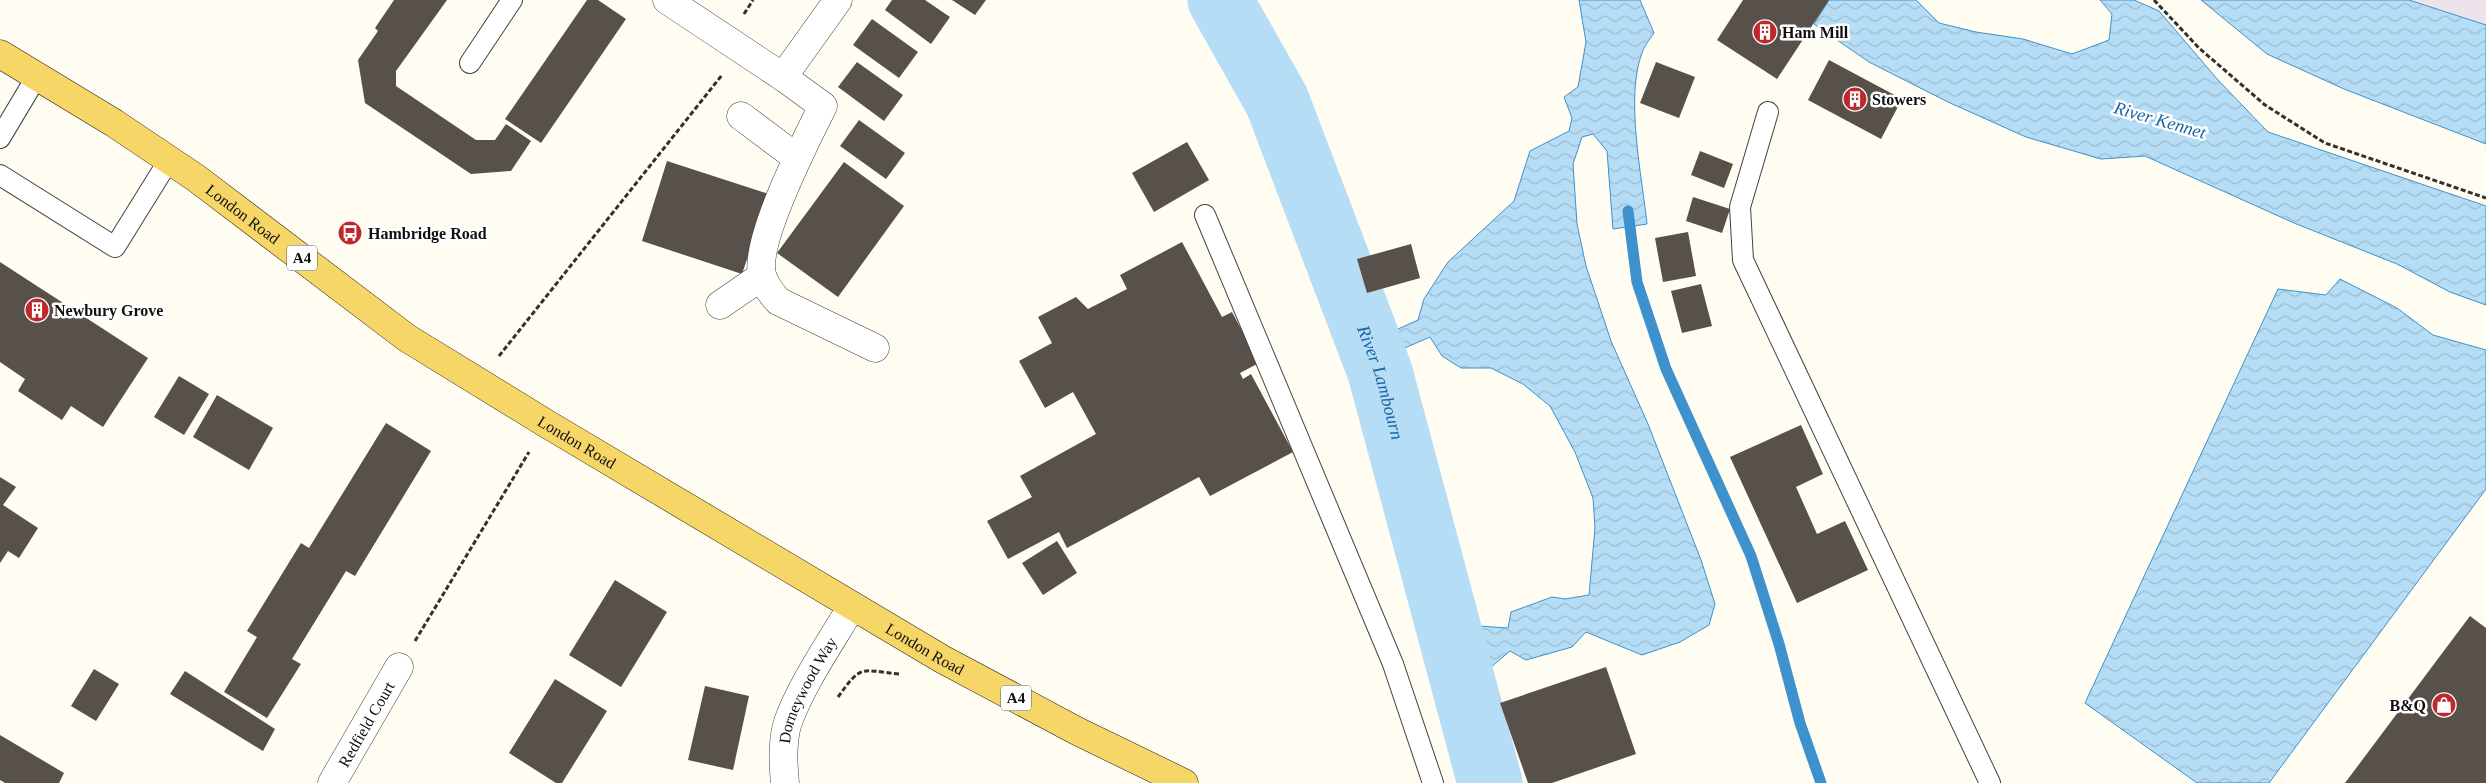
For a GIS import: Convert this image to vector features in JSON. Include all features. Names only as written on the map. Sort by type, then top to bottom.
[{"type":"main road","name":"London Road","points":[[0,54],[114,123],[169,160],[407,338],[852,606],[967,672],[1077,731],[1184,783]]},
{"type":"street","points":[[667,0],[783,76],[823,106],[797,158],[777,206],[761,260],[762,276],[768,290],[778,302],[875,348]]},
{"type":"street","points":[[783,76],[838,0]]},
{"type":"street","points":[[741,116],[797,158]]},
{"type":"street","points":[[720,305],[762,276]]},
{"type":"street","name":"Dorneywood Way","points":[[785,783],[783,764],[788,722],[810,677],[852,606]]},
{"type":"street","name":"Redfield Court","points":[[332,783],[399,667]]},
{"type":"lane","points":[[470,63],[512,0]]},
{"type":"lane","points":[[0,138],[37,76]]},
{"type":"lane","points":[[1768,112],[1740,207],[1743,260],[1990,783]]},
{"type":"lane","points":[[0,175],[115,247],[169,160]]},
{"type":"lane","points":[[1206,215],[1393,664],[1433,783]]},
{"type":"path","points":[[2154,0],[2199,48],[2265,105],[2325,143],[2486,198]]},
{"type":"path","points":[[498,357],[742,49]]},
{"type":"path","points":[[399,667],[531,449]]},
{"type":"path","points":[[835,702],[853,675],[858,672],[871,670],[899,674]]},
{"type":"shaded area","points":[[2409,0],[2486,0],[2486,26],[2475,21]]},
{"type":"water","points":[[1579,0],[1640,0],[1654,33],[1642,53],[1637,71],[1635,92],[1636,137],[1647,224],[1613,229],[1607,151],[1593,134],[1582,137],[1573,164],[1577,224],[1586,266],[1611,341],[1648,424],[1701,560],[1715,604],[1709,625],[1680,642],[1642,655],[1586,632],[1572,647],[1526,660],[1510,651],[1490,668],[1479,626],[1508,628],[1511,612],[1552,597],[1565,599],[1589,595],[1595,528],[1593,498],[1575,452],[1550,406],[1523,384],[1491,368],[1461,368],[1442,356],[1430,337],[1400,350],[1398,329],[1418,320],[1424,299],[1448,262],[1514,201],[1530,151],[1569,131],[1572,118],[1564,97],[1578,87],[1586,42]]},
{"type":"water","name":"River Kennet","points":[[1829,0],[1916,0],[1939,23],[1976,32],[2023,39],[2072,54],[2109,40],[2112,14],[2100,0],[2134,0],[2159,11],[2218,80],[2268,132],[2486,206],[2486,305],[2450,292],[2397,264],[2294,223],[2145,156],[2101,159],[2026,137],[1948,102],[1869,62],[1814,24]]},
{"type":"water","points":[[2201,0],[2409,0],[2486,25],[2486,144],[2344,89],[2267,54]]},
{"type":"water","points":[[2340,279],[2397,308],[2433,335],[2486,350],[2486,489],[2269,783],[2197,783],[2085,703],[2278,289],[2326,295]]},
{"type":"building","points":[[394,0],[447,0],[396,71],[396,86],[476,140],[495,140],[506,124],[531,141],[511,171],[471,174],[365,103],[358,60],[378,31],[375,28]]},
{"type":"building","points":[[587,0],[598,0],[626,19],[541,143],[505,119]]},
{"type":"building","points":[[892,0],[925,0],[950,17],[931,44],[885,10]]},
{"type":"building","points":[[952,0],[986,0],[975,15]]},
{"type":"building","name":"Ham Mill","points":[[1743,0],[1829,0],[1777,79],[1717,40]]},
{"type":"building","points":[[872,19],[918,52],[899,78],[853,45]]},
{"type":"building","name":"Stowers","points":[[1829,60],[1902,99],[1881,139],[1808,100]]},
{"type":"building","points":[[857,62],[903,95],[884,121],[838,87]]},
{"type":"building","points":[[1656,62],[1695,77],[1679,118],[1640,103]]},
{"type":"building","points":[[859,120],[905,153],[886,179],[840,146]]},
{"type":"building","points":[[1187,142],[1209,180],[1154,212],[1132,173]]},
{"type":"building","points":[[1700,151],[1733,164],[1724,188],[1691,175]]},
{"type":"building","points":[[667,161],[769,194],[742,274],[642,241]]},
{"type":"building","points":[[844,162],[904,206],[838,297],[777,253]]},
{"type":"building","points":[[1693,197],[1730,209],[1722,233],[1686,221]]},
{"type":"building","points":[[1688,232],[1696,276],[1663,282],[1655,238]]},
{"type":"building","points":[[1182,242],[1222,317],[1232,312],[1259,363],[1240,373],[1243,379],[1251,374],[1293,452],[1210,496],[1199,477],[1067,548],[1059,532],[1008,559],[987,521],[1032,497],[1020,476],[1096,434],[1073,392],[1045,408],[1019,361],[1052,343],[1038,317],[1076,297],[1088,309],[1127,289],[1120,275]]},
{"type":"building","points":[[1411,244],[1420,278],[1367,293],[1357,259]]},
{"type":"building","name":"Newbury Grove","points":[[0,262],[148,358],[103,427],[71,406],[62,420],[18,391],[25,379],[0,362]]},
{"type":"building","points":[[1701,284],[1712,326],[1682,333],[1671,291]]},
{"type":"building","points":[[179,376],[209,394],[184,435],[154,417]]},
{"type":"building","points":[[217,395],[273,428],[249,470],[193,437]]},
{"type":"building","points":[[386,423],[431,451],[355,576],[346,571],[292,659],[301,664],[267,718],[224,692],[257,637],[247,631],[301,543],[309,548]]},
{"type":"building","points":[[1801,425],[1823,474],[1796,487],[1817,534],[1845,521],[1868,570],[1797,603],[1730,457]]},
{"type":"building","points":[[0,477],[16,487],[3,505],[38,528],[19,558],[8,551],[0,563]]},
{"type":"building","points":[[1057,541],[1077,573],[1043,595],[1022,563]]},
{"type":"building","points":[[615,580],[667,612],[621,687],[569,655]]},
{"type":"building","name":"B&Q","points":[[2470,616],[2486,628],[2486,783],[2345,783]]},
{"type":"building","points":[[1606,667],[1636,754],[1552,783],[1528,783],[1500,703]]},
{"type":"building","points":[[94,669],[119,684],[96,721],[71,706]]},
{"type":"building","points":[[185,671],[275,729],[263,751],[170,694]]},
{"type":"building","points":[[555,679],[607,711],[562,783],[556,783],[509,753]]},
{"type":"building","points":[[705,686],[749,696],[733,770],[688,760]]},
{"type":"building","points":[[0,735],[64,773],[59,783],[5,783],[0,780]]},
{"type":"waterway","name":"River Lambourn","points":[[1220,0],[1277,101],[1380,372],[1490,783]]},
{"type":"waterway","points":[[1628,211],[1637,282],[1666,369],[1751,556],[1779,644],[1800,723],[1821,783]]},
{"type":"place","name":"Ham Mill","points":[[1765,32]]},
{"type":"place","name":"Stowers","points":[[1855,99]]},
{"type":"place","name":"Hambridge Road","points":[[350,233]]},
{"type":"place","name":"Newbury Grove","points":[[37,310]]},
{"type":"place","name":"B&Q","points":[[2444,705]]}]
